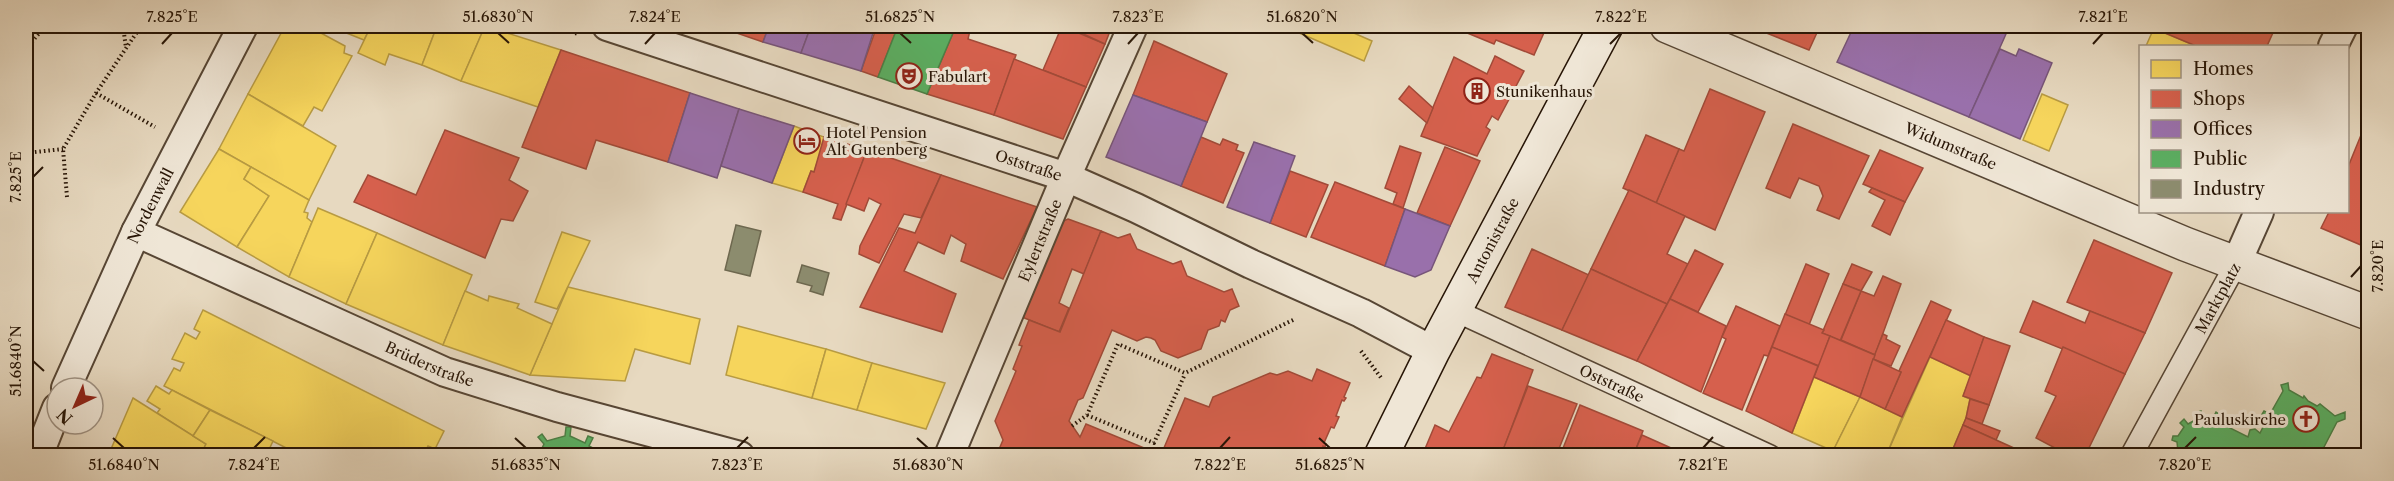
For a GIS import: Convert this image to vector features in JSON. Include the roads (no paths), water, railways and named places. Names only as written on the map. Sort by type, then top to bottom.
[{"type":"street","name":"Nordenwall","points":[[71,376],[136,232],[243,26]]},
{"type":"street","name":"Eylertstraße","points":[[949,456],[1066,177],[1133,26]]},
{"type":"street","name":"Antonistraße","points":[[1381,456],[1454,310],[1606,26]]},
{"type":"street","name":"Widumstraße","points":[[1667,26],[2236,264]]},
{"type":"street","points":[[2334,45],[2343,26]]},
{"type":"street","name":"Oststraße","points":[[597,31],[1066,177],[1361,313],[1433,351]]},
{"type":"street","points":[[2236,264],[2259,213]]},
{"type":"street","name":"Brüderstraße","points":[[136,232],[445,372],[557,407],[740,456]]},
{"type":"street","name":"Marktplatz","points":[[2131,456],[2236,264],[2368,313]]},
{"type":"street","name":"Oststraße","points":[[1454,310],[1770,456]]},
{"type":"street","points":[[38,456],[46,436]]},
{"type":"place","name":"Fabulart","points":[[909,76]]},
{"type":"place","name":"Stunikenhaus","points":[[1477,91]]},
{"type":"place","name":"Hotel Pension Alt Gutenberg","points":[[807,141]]},
{"type":"place","name":"Pauluskirche","points":[[2306,419]]}]
